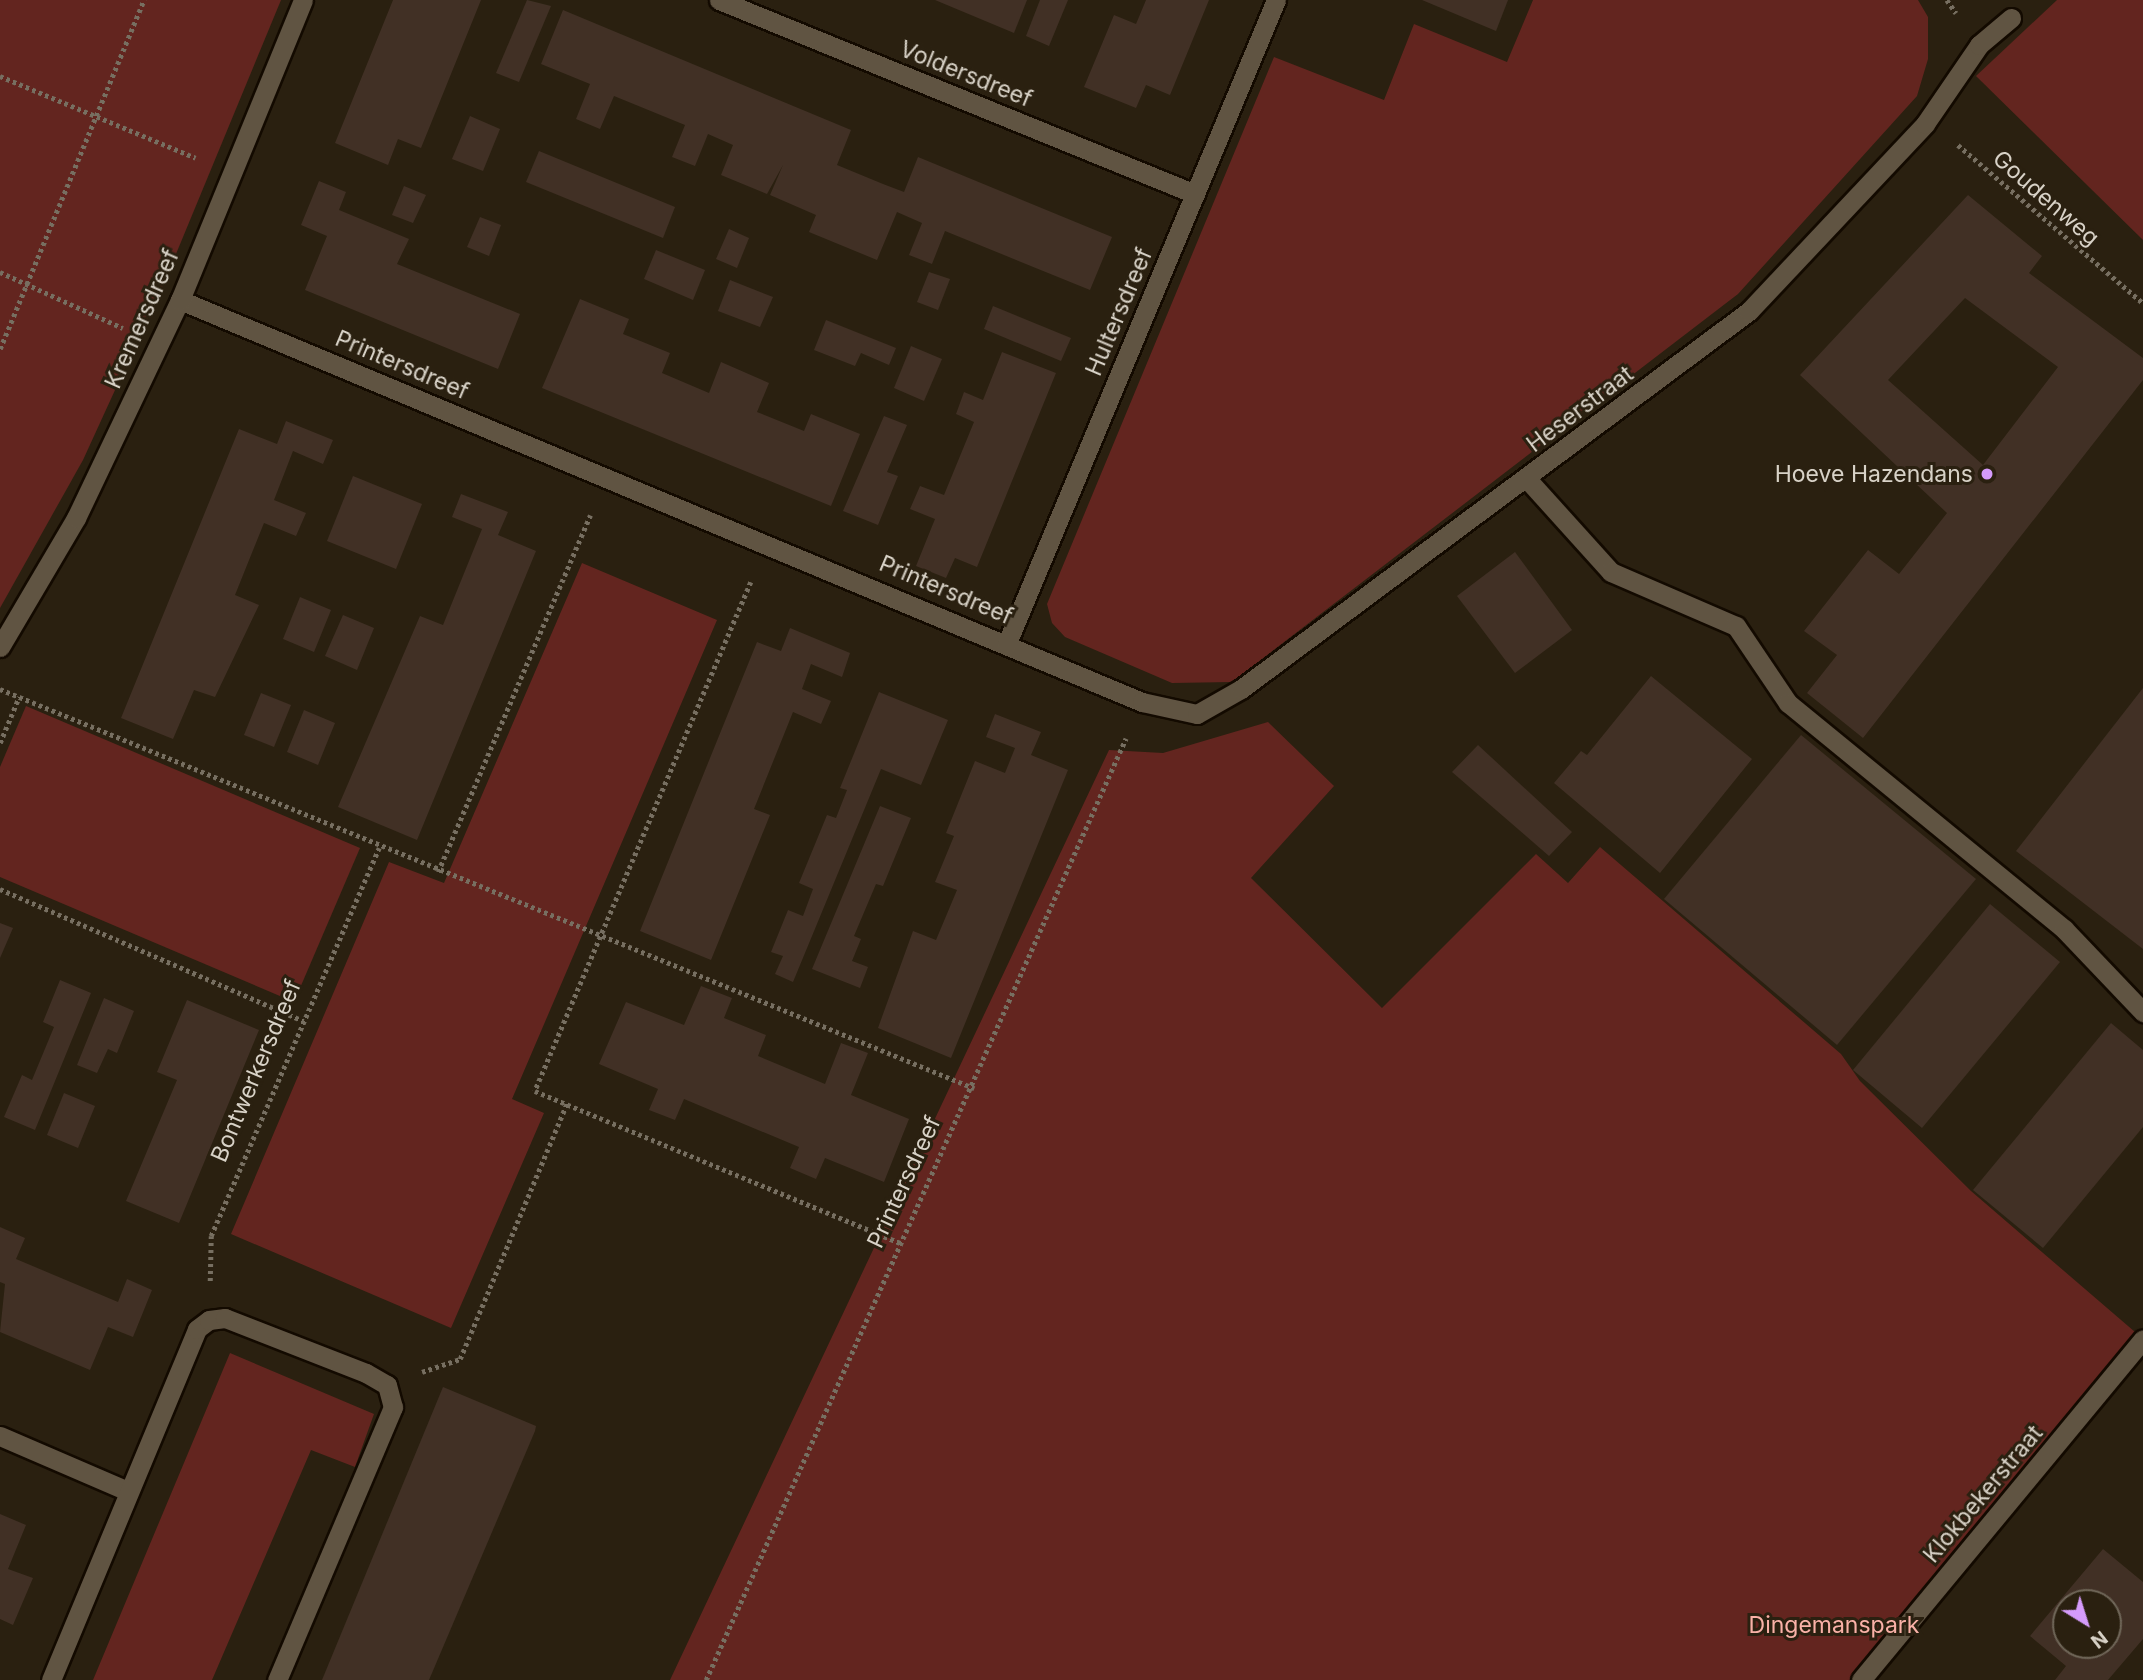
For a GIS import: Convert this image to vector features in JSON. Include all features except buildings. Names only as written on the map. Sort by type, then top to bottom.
[{"type":"street","name":"Kremersdreef","points":[[0,647],[76,518],[159,345],[303,0]]},
{"type":"street","name":"Voldersdreef","points":[[719,0],[1195,194]]},
{"type":"street","name":"Hultersdreef","points":[[1007,643],[1276,0]]},
{"type":"street","name":"Heserstraat","points":[[1104,685],[1142,702],[1196,714],[1218,706],[1527,479],[1749,311],[1924,124],[1979,45],[2011,18]]},
{"type":"street","name":"Printersdreef","points":[[180,300],[768,542],[1104,685]]},
{"type":"street","points":[[1527,479],[1611,572],[1736,626],[1788,703],[2064,929],[2143,1012]]},
{"type":"street","points":[[51,1680],[197,1329],[209,1320],[225,1318],[387,1385],[393,1407],[277,1680]]},
{"type":"street","name":"Klokbekerstraat","points":[[1861,1680],[2143,1339]]},
{"type":"street","points":[[0,1436],[128,1490]]},
{"type":"path","points":[[0,349],[144,0]]},
{"type":"path","points":[[0,76],[232,173]]},
{"type":"path","name":"Goudenweg","points":[[1924,124],[1948,136],[2143,303]]},
{"type":"path","points":[[0,272],[159,345]]},
{"type":"path","points":[[438,872],[606,477]]},
{"type":"path","points":[[768,542],[535,1091],[902,1244]]},
{"type":"path","points":[[0,689],[379,848],[602,932],[974,1088]]},
{"type":"path","points":[[0,743],[19,697]]},
{"type":"path","name":"Printersdreef","points":[[706,1680],[974,1088],[1142,702]]},
{"type":"path","name":"Bontwerkersdreef","points":[[209,1320],[211,1236],[379,848]]},
{"type":"path","points":[[0,890],[304,1021]]},
{"type":"path","points":[[387,1385],[460,1359],[567,1103]]},
{"type":"green space","points":[[0,0],[281,0],[164,283],[83,460],[0,608]]},
{"type":"green space","points":[[1533,0],[1918,0],[1928,17],[1928,59],[1917,96],[1738,294],[1232,682],[1172,683],[1065,637],[1052,623],[1047,604],[1274,57],[1384,100],[1414,24],[1507,62]]},
{"type":"green space","points":[[2057,0],[2143,0],[2143,240],[1976,76]]},
{"type":"green space","points":[[582,563],[717,620],[512,1099],[544,1113],[451,1328],[231,1234],[389,862],[444,883]]},
{"type":"green space","points":[[26,706],[360,848],[294,1002],[0,877],[0,767]]},
{"type":"green space","name":"Dingemanspark","points":[[1268,722],[1334,786],[1251,878],[1382,1008],[1536,854],[1568,883],[1600,847],[1841,1054],[1860,1081],[1971,1191],[2142,1338],[1857,1680],[670,1680],[1109,750],[1163,753]]},
{"type":"green space","points":[[230,1353],[374,1414],[355,1467],[311,1450],[212,1680],[93,1680]]},
{"type":"place","name":"Hoeve Hazendans","points":[[1987,474]]}]
